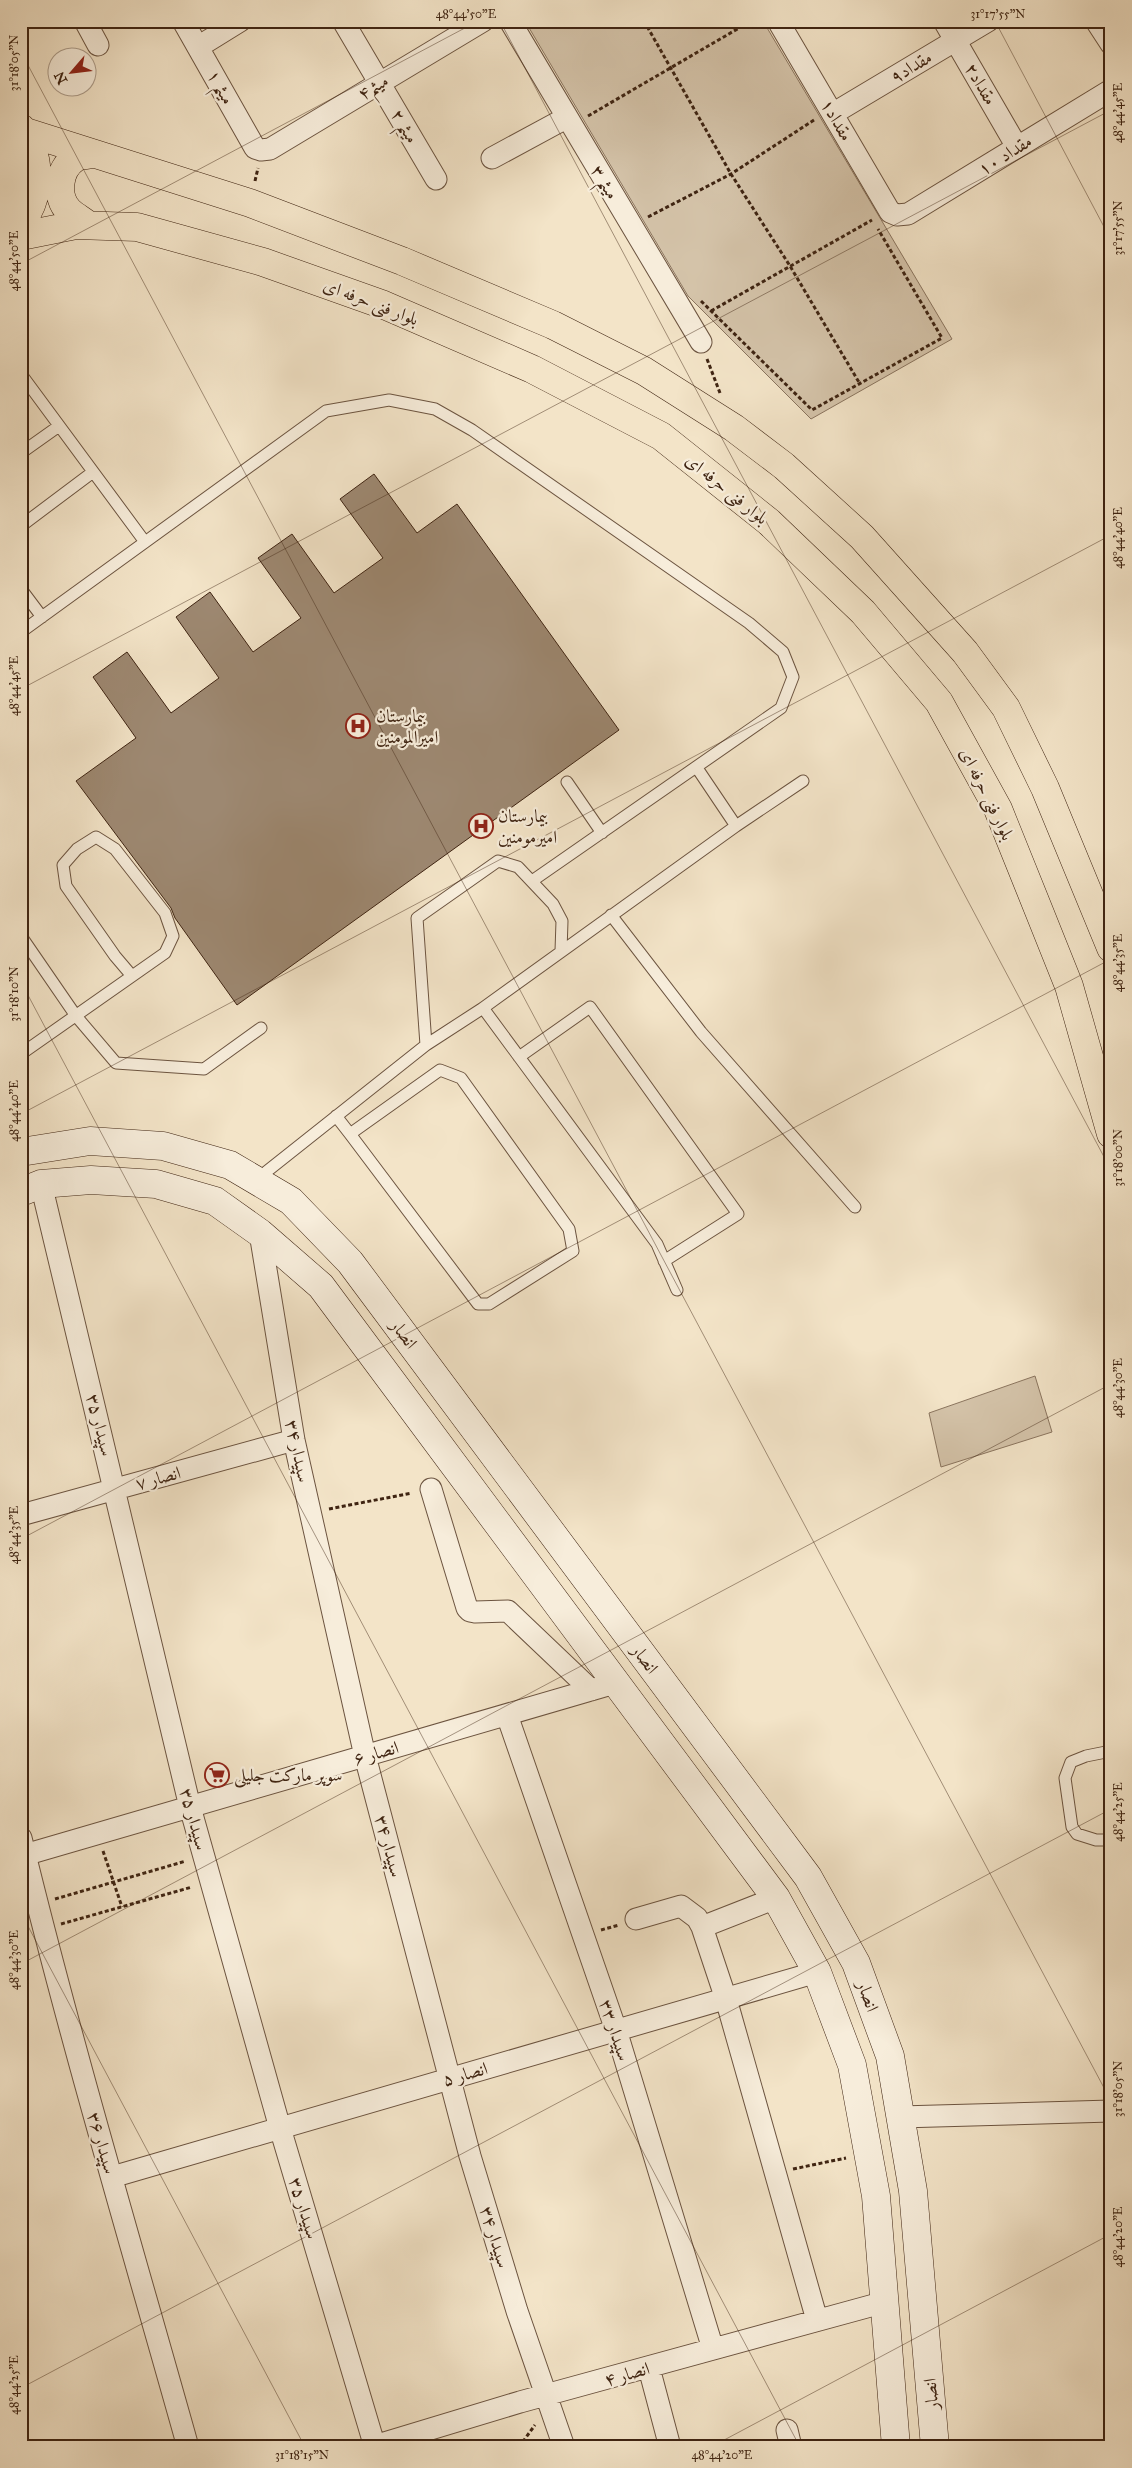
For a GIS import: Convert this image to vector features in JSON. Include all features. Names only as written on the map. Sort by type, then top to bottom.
[{"type":"main road","points":[[23,130],[250,203],[402,261],[552,325],[644,371],[734,428],[784,466],[862,537],[965,652],[1006,708],[1046,788],[1111,948]]},
{"type":"main road","points":[[21,223],[33,202],[37,175],[34,153],[23,130]]},
{"type":"main road","points":[[88,225],[68,210],[61,200],[60,181],[66,165],[77,157],[94,154]]},
{"type":"main road","name":"بلوار فنی حرفه ای","points":[[21,236],[76,225],[137,227],[263,262],[384,305],[532,369],[660,436],[769,522],[864,612],[939,702],[998,809],[1069,986],[1111,1134]]},
{"type":"main road","name":"انصار","points":[[21,1152],[90,1141],[163,1146],[230,1165],[291,1201],[350,1262],[808,1877],[856,1963],[890,2056],[913,2191],[935,2447]]},
{"type":"main road","points":[[31,1188],[91,1180],[156,1184],[215,1201],[260,1233],[321,1286],[418,1418],[603,1687],[776,1898],[817,1972],[852,2065],[876,2196],[896,2447]]},
{"type":"main road","points":[[418,1418],[449,1395]]},
{"type":"main road","points":[[603,1687],[653,1669]]},
{"type":"main road","points":[[885,2302],[922,2298]]},
{"type":"street","points":[[85,21],[98,45]]},
{"type":"street","name":"میثم ۱","points":[[183,21],[255,148],[261,150]]},
{"type":"street","points":[[198,47],[240,21]]},
{"type":"street","name":"میثم ۲","points":[[343,21],[436,179]]},
{"type":"street","name":"میثم۴","points":[[261,150],[270,149],[483,21]]},
{"type":"street","name":"میثم ۳","points":[[510,21],[575,113],[701,342]]},
{"type":"street","name":"مقداد۱","points":[[778,21],[834,113],[890,212],[897,215]]},
{"type":"street","name":"مقداد۲","points":[[944,21],[1018,147]]},
{"type":"street","name":"مقداد۹","points":[[834,113],[988,21]]},
{"type":"street","points":[[1096,21],[1111,44]]},
{"type":"street","name":"مقداد ۱۰","points":[[897,215],[908,214],[1111,90]]},
{"type":"street","points":[[492,158],[575,113]]},
{"type":"street","name":"سپیدار ۳۵","points":[[31,1188],[116,1490],[190,1807],[280,2128],[374,2446]]},
{"type":"street","name":"سپیدار ۳۴","points":[[260,1233],[294,1440],[312,1512],[365,1756],[492,2230],[564,2447]]},
{"type":"street","name":"انصار ۷","points":[[21,1515],[294,1440]]},
{"type":"street","points":[[431,1489],[467,1608],[475,1612],[508,1611],[603,1687]]},
{"type":"street","name":"انصار ۶","points":[[23,1850],[97,1834],[603,1687]]},
{"type":"street","name":"سپیدار ۳۳","points":[[506,1715],[616,2030],[713,2349]]},
{"type":"street","name":"سپیدار ۳۶","points":[[23,1850],[188,2447]]},
{"type":"street","points":[[702,1927],[776,1898]]},
{"type":"street","points":[[636,1919],[681,1906],[697,1918],[702,1927],[726,2000],[818,2320]]},
{"type":"street","name":"انصار ۵","points":[[112,2177],[817,1972]]},
{"type":"street","points":[[900,2117],[1111,2111]]},
{"type":"street","name":"انصار ۴","points":[[374,2446],[520,2402],[546,2397],[885,2302]]},
{"type":"street","points":[[649,2368],[670,2447]]},
{"type":"lane","points":[[21,374],[145,542]]},
{"type":"lane","points":[[21,632],[326,411],[388,400],[435,409],[472,430],[732,612],[783,652],[793,677],[781,708],[532,881]]},
{"type":"lane","points":[[21,453],[60,426]]},
{"type":"lane","points":[[21,526],[93,472]]},
{"type":"lane","points":[[21,589],[42,617]]},
{"type":"lane","points":[[697,768],[736,826]]},
{"type":"lane","points":[[256,1180],[426,1046],[483,1008],[736,826],[803,781]]},
{"type":"lane","points":[[567,782],[602,833]]},
{"type":"lane","points":[[21,1054],[165,953],[173,936],[165,913],[115,849],[96,837],[77,849],[63,865],[66,886],[115,956],[132,976]]},
{"type":"lane","points":[[426,1046],[417,918],[498,860],[518,867],[553,904],[562,921],[561,951]]},
{"type":"lane","points":[[611,915],[702,1032],[855,1207]]},
{"type":"lane","points":[[21,936],[76,1016],[116,1063],[204,1069],[261,1028]]},
{"type":"lane","points":[[520,1057],[590,1006],[738,1214],[664,1261]]},
{"type":"lane","points":[[483,1008],[656,1244],[677,1290]]},
{"type":"lane","points":[[336,1116],[478,1304],[490,1304],[573,1251],[569,1228],[461,1078],[440,1070],[350,1134]]},
{"type":"lane","points":[[1111,1751],[1086,1756],[1071,1762],[1065,1778],[1072,1827],[1077,1834],[1096,1840],[1111,1840]]},
{"type":"path","points":[[532,21],[539,34]]},
{"type":"path","points":[[644,21],[731,174],[790,266],[860,384]]},
{"type":"path","points":[[575,113],[588,116],[751,21]]},
{"type":"path","points":[[809,112],[818,128]]},
{"type":"path","points":[[588,116],[593,125]]},
{"type":"path","points":[[647,217],[731,174],[814,120]]},
{"type":"path","points":[[250,203],[261,150]]},
{"type":"path","points":[[642,209],[652,225]]},
{"type":"path","points":[[698,298],[812,410],[942,338],[867,211]]},
{"type":"path","points":[[711,311],[872,219]]},
{"type":"path","points":[[701,342],[720,394]]},
{"type":"path","points":[[312,1512],[431,1489]]},
{"type":"path","points":[[97,1834],[122,1907]]},
{"type":"path","points":[[37,1904],[204,1856]]},
{"type":"path","points":[[44,1929],[211,1882]]},
{"type":"path","points":[[583,1936],[636,1919]]},
{"type":"path","points":[[776,2172],[868,2153]]},
{"type":"shaded area","points":[[525,21],[763,21],[952,339],[811,419],[688,296]]},
{"type":"shaded area","points":[[1035,1376],[1052,1432],[941,1467],[929,1413]]},
{"type":"building","name":"بیمارستان امیرالمومنین","points":[[374,474],[417,533],[457,504],[619,730],[237,1005],[175,918],[171,908],[76,781],[136,738],[93,677],[127,652],[171,713],[219,678],[176,617],[210,592],[253,652],[301,618],[258,558],[292,534],[334,593],[383,558],[340,499]]},
{"type":"place","name":"بیمارستان امیرالمومنین","points":[[358,726]]},
{"type":"place","name":"بیمارستان امیرمومنین","points":[[481,826]]},
{"type":"place","name":"سوپر مارکت جلیلی","points":[[217,1775]]}]
